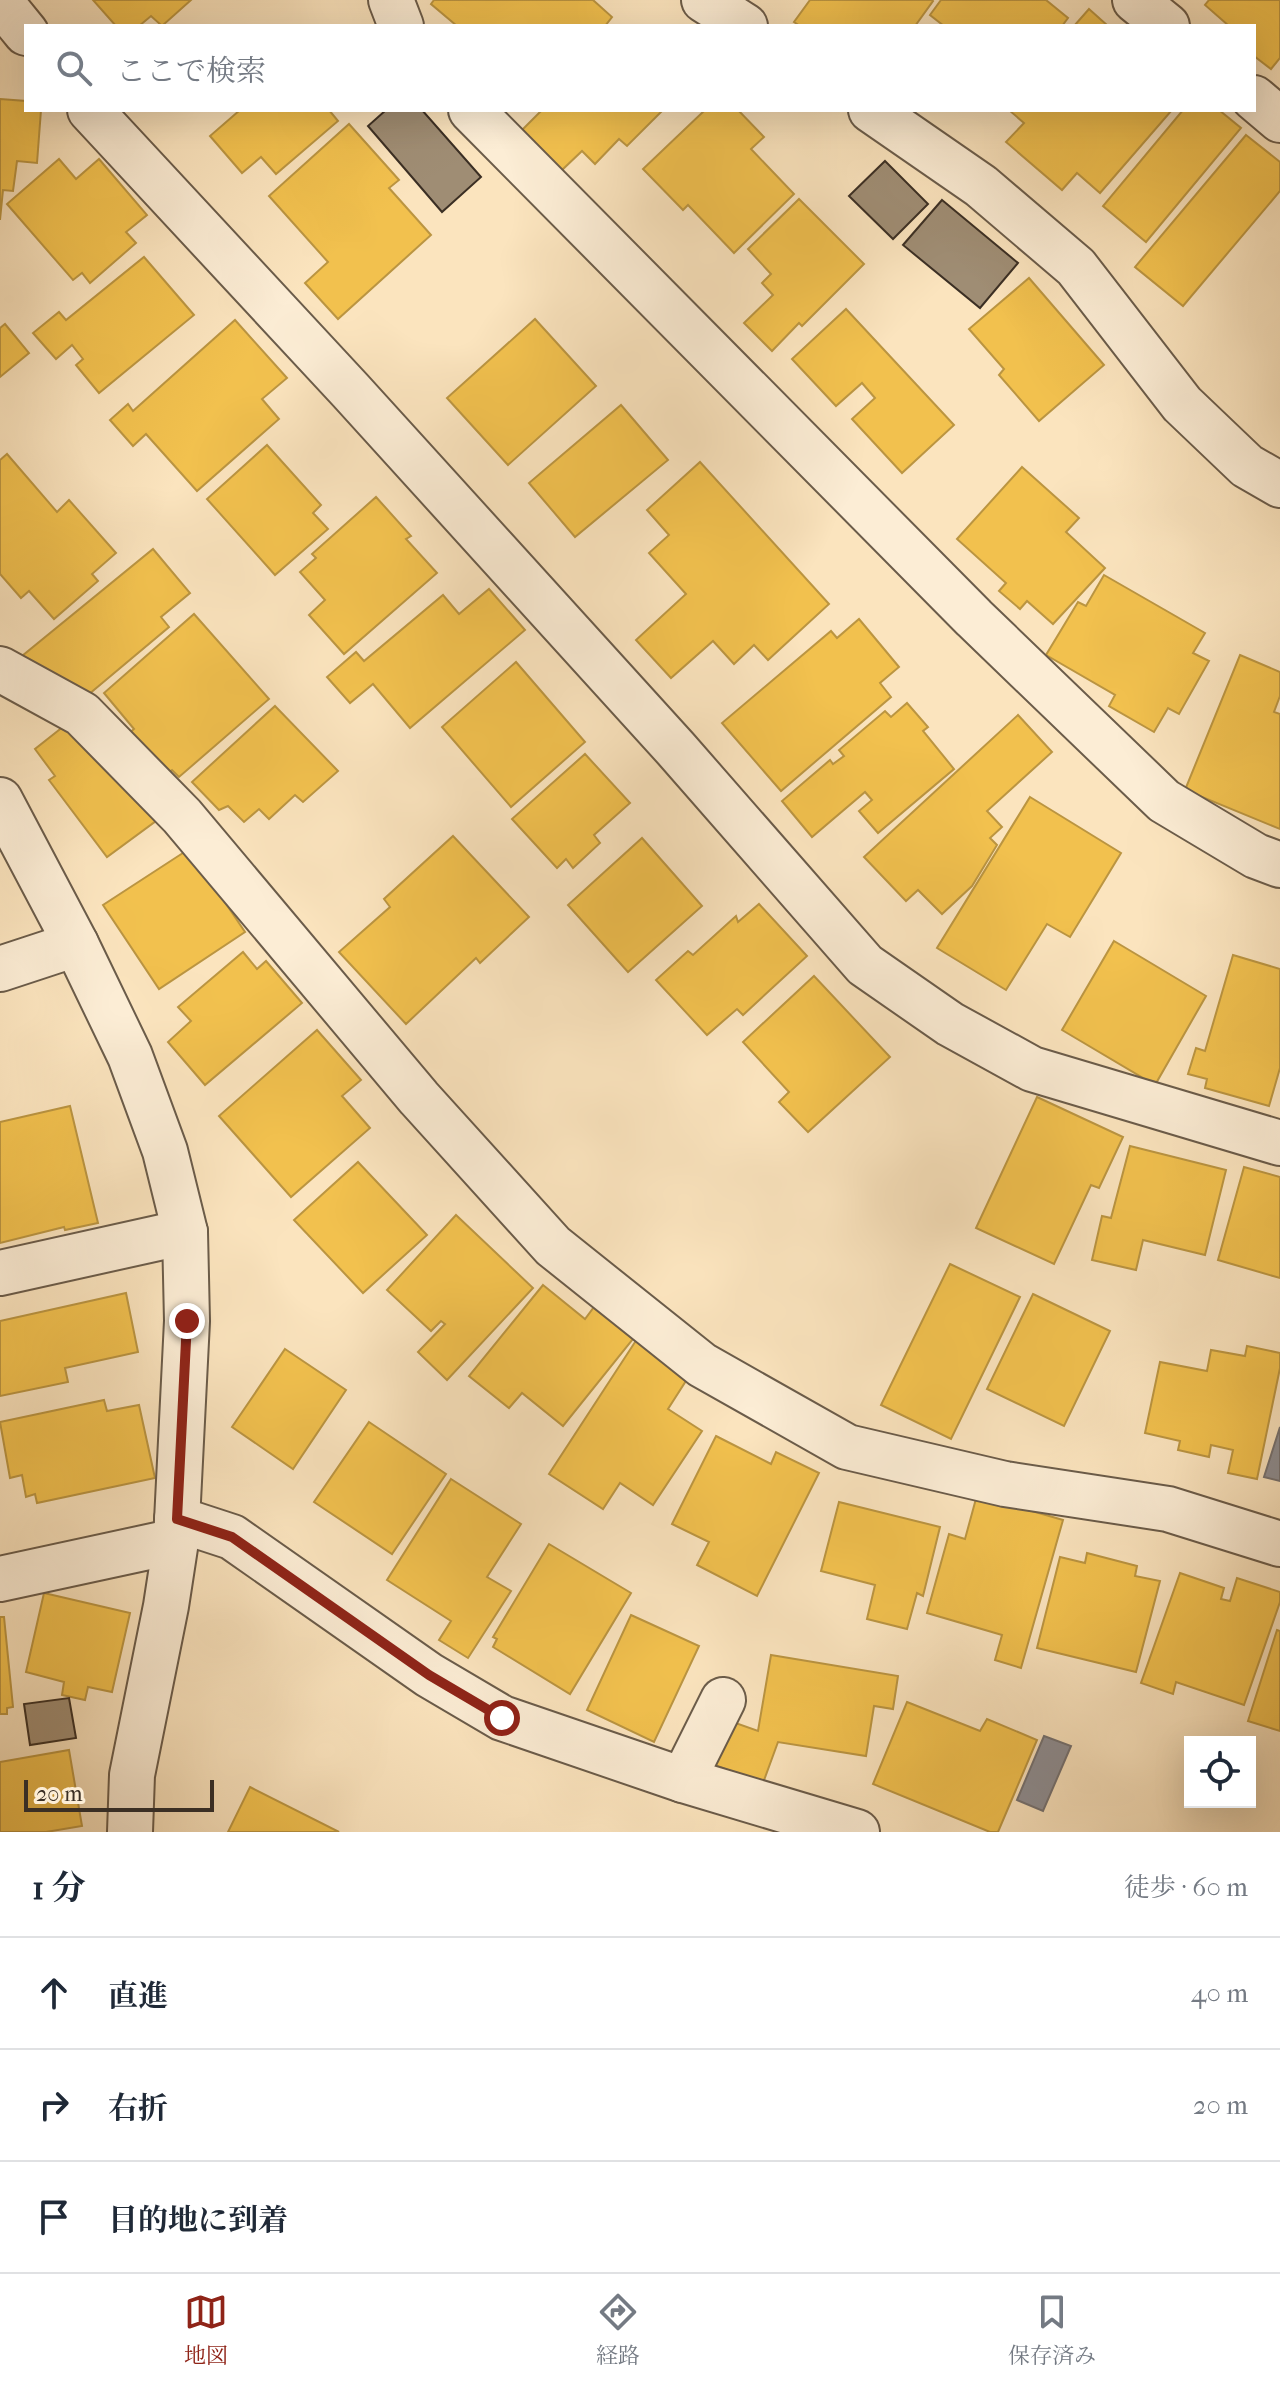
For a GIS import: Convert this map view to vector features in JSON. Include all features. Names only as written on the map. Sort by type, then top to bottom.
[{"type":"street","points":[[391,0],[400,24]]},
{"type":"street","points":[[704,0],[742,24]]},
{"type":"street","points":[[1135,0],[1165,24]]},
{"type":"street","points":[[0,1],[24,31]]},
{"type":"street","points":[[1256,100],[1280,120]]},
{"type":"street","points":[[92,112],[529,586],[865,965],[950,1024],[1032,1069],[1280,1143]]},
{"type":"street","points":[[473,112],[974,618],[1164,801],[1256,856],[1280,865]]},
{"type":"street","points":[[874,112],[981,186],[1076,267],[1182,404],[1247,466],[1280,485]]},
{"type":"street","points":[[0,669],[82,714],[182,816],[419,1098],[553,1246],[702,1365],[847,1447],[1005,1484],[1168,1509],[1280,1544]]},
{"type":"street","points":[[0,800],[76,944],[130,1056],[165,1151],[185,1232],[187,1321],[176,1530],[166,1606],[132,1775],[130,1832]]},
{"type":"street","points":[[0,969],[76,944]]},
{"type":"street","points":[[0,1273],[185,1232]]},
{"type":"street","points":[[0,1579],[176,1530],[232,1537],[429,1675],[502,1718],[683,1780],[857,1832]]},
{"type":"street","points":[[683,1780],[723,1700]]},
{"type":"building: 住宅","points":[[93,0],[191,0],[164,24],[151,16],[141,24],[114,24]]},
{"type":"building: 住宅","points":[[434,0],[593,0],[612,17],[607,24],[455,24],[431,4]]},
{"type":"building: 住宅","points":[[810,0],[933,1],[916,24],[794,22]]},
{"type":"building: 住宅","points":[[941,0],[1046,0],[1068,18],[1064,24],[941,24],[930,15]]},
{"type":"building: 住宅","points":[[1209,0],[1280,0],[1280,58],[1271,69],[1256,58],[1256,24],[1227,24],[1205,5]]},
{"type":"building: 住宅","points":[[1089,9],[1106,24],[1076,24]]},
{"type":"building: 住宅","points":[[0,99],[24,101],[24,112],[41,112],[37,163],[17,161],[13,191],[3,190],[0,220]]},
{"type":"building: 住宅","points":[[238,112],[331,112],[338,121],[276,174],[261,157],[242,173],[210,136]]},
{"type":"building: 住宅","points":[[540,112],[661,112],[627,146],[619,139],[595,164],[582,151],[562,170],[522,130]]},
{"type":"building: 住宅","points":[[703,112],[740,112],[764,137],[751,149],[794,194],[734,253],[688,205],[683,210],[643,169]]},
{"type":"building: 住宅","points":[[1011,112],[1170,112],[1100,193],[1077,173],[1062,190],[1006,142],[1024,123]]},
{"type":"building: 住宅","points":[[1181,112],[1221,112],[1241,128],[1146,242],[1103,206]]},
{"type":"building: 住宅","points":[[349,124],[399,180],[389,188],[431,235],[338,319],[305,283],[328,262],[269,196]]},
{"type":"building: 住宅","points":[[1246,135],[1280,162],[1280,191],[1183,306],[1135,267]]},
{"type":"building: 住宅","points":[[59,159],[76,179],[99,159],[147,215],[126,232],[136,243],[90,283],[82,273],[73,280],[7,204]]},
{"type":"building: 住宅","points":[[799,199],[864,264],[802,326],[799,323],[772,351],[744,323],[773,295],[762,283],[771,274],[748,249]]},
{"type":"building: 住宅","points":[[144,257],[194,315],[99,393],[76,365],[83,359],[72,345],[56,359],[33,333],[59,312],[66,320]]},
{"type":"building: 住宅","points":[[1029,278],[1104,365],[1039,421],[999,375],[1004,369],[969,329]]},
{"type":"building: 住宅","points":[[846,309],[954,425],[902,473],[852,419],[875,398],[862,383],[836,406],[792,359]]},
{"type":"building: 住宅","points":[[535,319],[596,386],[508,465],[447,398]]},
{"type":"building: 住宅","points":[[235,320],[287,378],[262,399],[279,419],[197,491],[146,434],[133,446],[110,420],[128,404],[133,411]]},
{"type":"building: 住宅","points":[[5,324],[29,353],[0,377],[0,328]]},
{"type":"building: 住宅","points":[[621,405],[668,460],[575,537],[529,483]]},
{"type":"building: 住宅","points":[[267,445],[321,505],[313,513],[328,529],[275,575],[207,499]]},
{"type":"building: 住宅","points":[[7,454],[57,512],[69,500],[116,553],[92,574],[98,581],[54,619],[29,591],[21,598],[0,574],[0,460]]},
{"type":"building: 住宅","points":[[700,462],[829,604],[768,660],[754,645],[734,664],[713,641],[671,678],[636,640],[686,594],[649,553],[669,535],[647,510]]},
{"type":"building: 住宅","points":[[1022,467],[1079,518],[1066,532],[1105,568],[1053,624],[1027,601],[1020,609],[999,591],[1006,583],[957,539]]},
{"type":"building: 住宅","points":[[376,497],[411,536],[406,539],[437,573],[344,654],[309,615],[325,600],[300,572],[316,558],[312,554]]},
{"type":"building: 住宅","points":[[153,549],[190,593],[161,617],[169,627],[82,700],[22,656]]},
{"type":"building: 住宅","points":[[1104,575],[1205,633],[1193,653],[1209,661],[1179,714],[1168,708],[1154,732],[1109,706],[1115,695],[1046,655],[1078,602],[1086,606]]},
{"type":"building: 住宅","points":[[489,589],[525,630],[410,728],[373,684],[350,703],[327,677],[356,652],[364,661],[443,595],[459,614]]},
{"type":"building: 住宅","points":[[194,614],[269,699],[179,777],[172,770],[164,777],[127,735],[134,729],[104,693]]},
{"type":"building: 住宅","points":[[859,619],[899,667],[880,683],[891,697],[781,791],[722,723],[831,631],[837,638]]},
{"type":"building: 住宅","points":[[1240,655],[1280,672],[1280,696],[1274,712],[1280,714],[1280,829],[1185,790]]},
{"type":"building: 住宅","points":[[516,662],[585,742],[511,807],[442,727]]},
{"type":"building: 住宅","points":[[907,703],[928,727],[923,731],[954,769],[878,833],[859,811],[872,800],[865,792],[812,837],[782,801],[830,760],[833,764],[844,756],[839,750],[885,711],[891,717]]},
{"type":"building: 住宅","points":[[275,706],[338,771],[303,802],[295,795],[269,819],[259,809],[244,822],[228,806],[219,810],[192,782]]},
{"type":"building: 住宅","points":[[1018,715],[1052,752],[987,811],[1002,827],[990,838],[997,845],[972,886],[942,914],[918,890],[906,901],[864,857]]},
{"type":"building: 住宅","points":[[69,722],[160,818],[107,857],[49,780],[55,776],[35,749]]},
{"type":"building: 住宅","points":[[585,754],[630,803],[594,835],[600,843],[573,868],[566,859],[557,868],[512,819]]},
{"type":"building: 住宅","points":[[1030,797],[1121,853],[1070,937],[1047,924],[1006,990],[937,948]]},
{"type":"building: 住宅","points":[[453,836],[529,917],[480,963],[476,958],[406,1024],[339,952],[390,907],[384,899]]},
{"type":"building: 住宅","points":[[642,838],[702,906],[628,972],[568,905]]},
{"type":"building: 住宅","points":[[189,849],[245,932],[159,989],[103,905]]},
{"type":"building: 住宅","points":[[759,904],[807,956],[743,1015],[737,1009],[707,1035],[656,980],[688,951],[693,955],[736,916],[738,922]]},
{"type":"building: 住宅","points":[[1114,941],[1206,996],[1155,1085],[1062,1030]]},
{"type":"building: 住宅","points":[[243,952],[257,969],[266,961],[302,1003],[205,1085],[168,1042],[191,1021],[178,1007]]},
{"type":"building: 住宅","points":[[1233,955],[1280,969],[1280,1068],[1269,1106],[1205,1088],[1207,1079],[1188,1074],[1196,1048],[1205,1051]]},
{"type":"building: 住宅","points":[[814,976],[890,1057],[808,1132],[779,1102],[789,1092],[743,1042]]},
{"type":"building: 住宅","points":[[317,1030],[361,1080],[342,1096],[370,1128],[291,1197],[219,1116]]},
{"type":"building: 住宅","points":[[1037,1097],[1123,1137],[1099,1188],[1091,1185],[1054,1264],[976,1228]]},
{"type":"building: 住宅","points":[[70,1106],[98,1223],[65,1230],[64,1227],[0,1243],[0,1122]]},
{"type":"building: 住宅","points":[[1130,1146],[1226,1170],[1205,1255],[1143,1240],[1136,1270],[1092,1260],[1102,1216],[1111,1218]]},
{"type":"building: 住宅","points":[[358,1162],[427,1235],[363,1293],[294,1220]]},
{"type":"building: 住宅","points":[[1244,1167],[1280,1177],[1280,1278],[1218,1260]]},
{"type":"building: 住宅","points":[[456,1215],[533,1288],[447,1380],[418,1352],[445,1324],[441,1321],[431,1331],[387,1290]]},
{"type":"building: 住宅","points":[[950,1264],[1020,1297],[951,1439],[881,1405]]},
{"type":"building: 住宅","points":[[543,1285],[585,1319],[594,1307],[633,1339],[563,1426],[522,1393],[509,1408],[469,1376]]},
{"type":"building: 住宅","points":[[126,1293],[138,1352],[65,1368],[68,1382],[0,1396],[0,1321]]},
{"type":"building: 住宅","points":[[1033,1294],[1110,1331],[1064,1426],[987,1389]]},
{"type":"building: 住宅","points":[[637,1339],[691,1373],[668,1409],[702,1431],[653,1505],[620,1483],[603,1509],[549,1474]]},
{"type":"building: 住宅","points":[[1247,1346],[1280,1353],[1280,1368],[1257,1479],[1228,1473],[1233,1450],[1211,1445],[1209,1457],[1178,1450],[1180,1441],[1145,1433],[1160,1362],[1207,1371],[1211,1350],[1245,1356]]},
{"type":"building: 住宅","points":[[285,1349],[346,1390],[293,1469],[232,1427]]},
{"type":"building: 住宅","points":[[104,1400],[107,1411],[139,1405],[155,1478],[37,1503],[35,1494],[26,1497],[22,1475],[10,1478],[0,1422]]},
{"type":"building: 住宅","points":[[369,1422],[446,1474],[392,1554],[314,1502]]},
{"type":"building: 住宅","points":[[716,1436],[771,1464],[776,1452],[819,1473],[757,1596],[697,1565],[709,1542],[672,1524]]},
{"type":"building: 住宅","points":[[451,1479],[521,1524],[487,1577],[511,1591],[468,1658],[439,1640],[451,1621],[387,1580]]},
{"type":"building: 住宅","points":[[977,1495],[1063,1520],[1021,1668],[995,1660],[1002,1635],[927,1613],[949,1534],[965,1539]]},
{"type":"building: 住宅","points":[[839,1502],[940,1527],[923,1596],[917,1593],[907,1629],[867,1619],[875,1585],[821,1571]]},
{"type":"building: 住宅","points":[[549,1544],[631,1593],[570,1694],[493,1647],[497,1639],[493,1637]]},
{"type":"building: 住宅","points":[[1087,1553],[1137,1566],[1135,1576],[1160,1581],[1136,1672],[1037,1648],[1060,1557],[1085,1563]]},
{"type":"building: 住宅","points":[[1180,1573],[1224,1588],[1221,1599],[1230,1601],[1237,1578],[1280,1592],[1280,1602],[1244,1705],[1176,1682],[1173,1694],[1141,1683]]},
{"type":"building: 住宅","points":[[44,1593],[130,1613],[112,1692],[88,1687],[85,1700],[62,1695],[64,1682],[26,1672]]},
{"type":"building: 住宅","points":[[631,1615],[699,1646],[654,1742],[587,1710]]},
{"type":"building: 住宅","points":[[0,1617],[4,1617],[13,1707],[7,1708],[7,1714],[0,1714]]},
{"type":"building: 住宅","points":[[1277,1630],[1280,1631],[1280,1731],[1248,1721]]},
{"type":"building: 住宅","points":[[771,1655],[898,1676],[893,1709],[874,1706],[866,1756],[778,1742],[763,1783],[712,1764],[730,1721],[758,1731]]},
{"type":"building: 住宅","points":[[907,1702],[980,1731],[987,1719],[1037,1740],[998,1832],[990,1832],[873,1784]]},
{"type":"building: 住宅","points":[[69,1750],[82,1826],[46,1832],[0,1832],[0,1762]]},
{"type":"building: 住宅","points":[[250,1787],[339,1832],[228,1832]]},
{"type":"building: 工業","points":[[1280,1427],[1280,1481],[1264,1477]]},
{"type":"building: 工業","points":[[1044,1736],[1071,1746],[1043,1811],[1017,1800]]},
{"type":"building: その他","points":[[384,112],[424,112],[481,177],[442,212],[368,126]]},
{"type":"building: その他","points":[[885,161],[928,204],[893,239],[849,196]]},
{"type":"building: その他","points":[[942,200],[1018,263],[980,308],[903,245]]},
{"type":"building: その他","points":[[69,1698],[76,1738],[30,1745],[24,1704]]},
{"type":"route","points":[[187,1321],[177,1519],[232,1537],[429,1675],[502,1718]]}]
